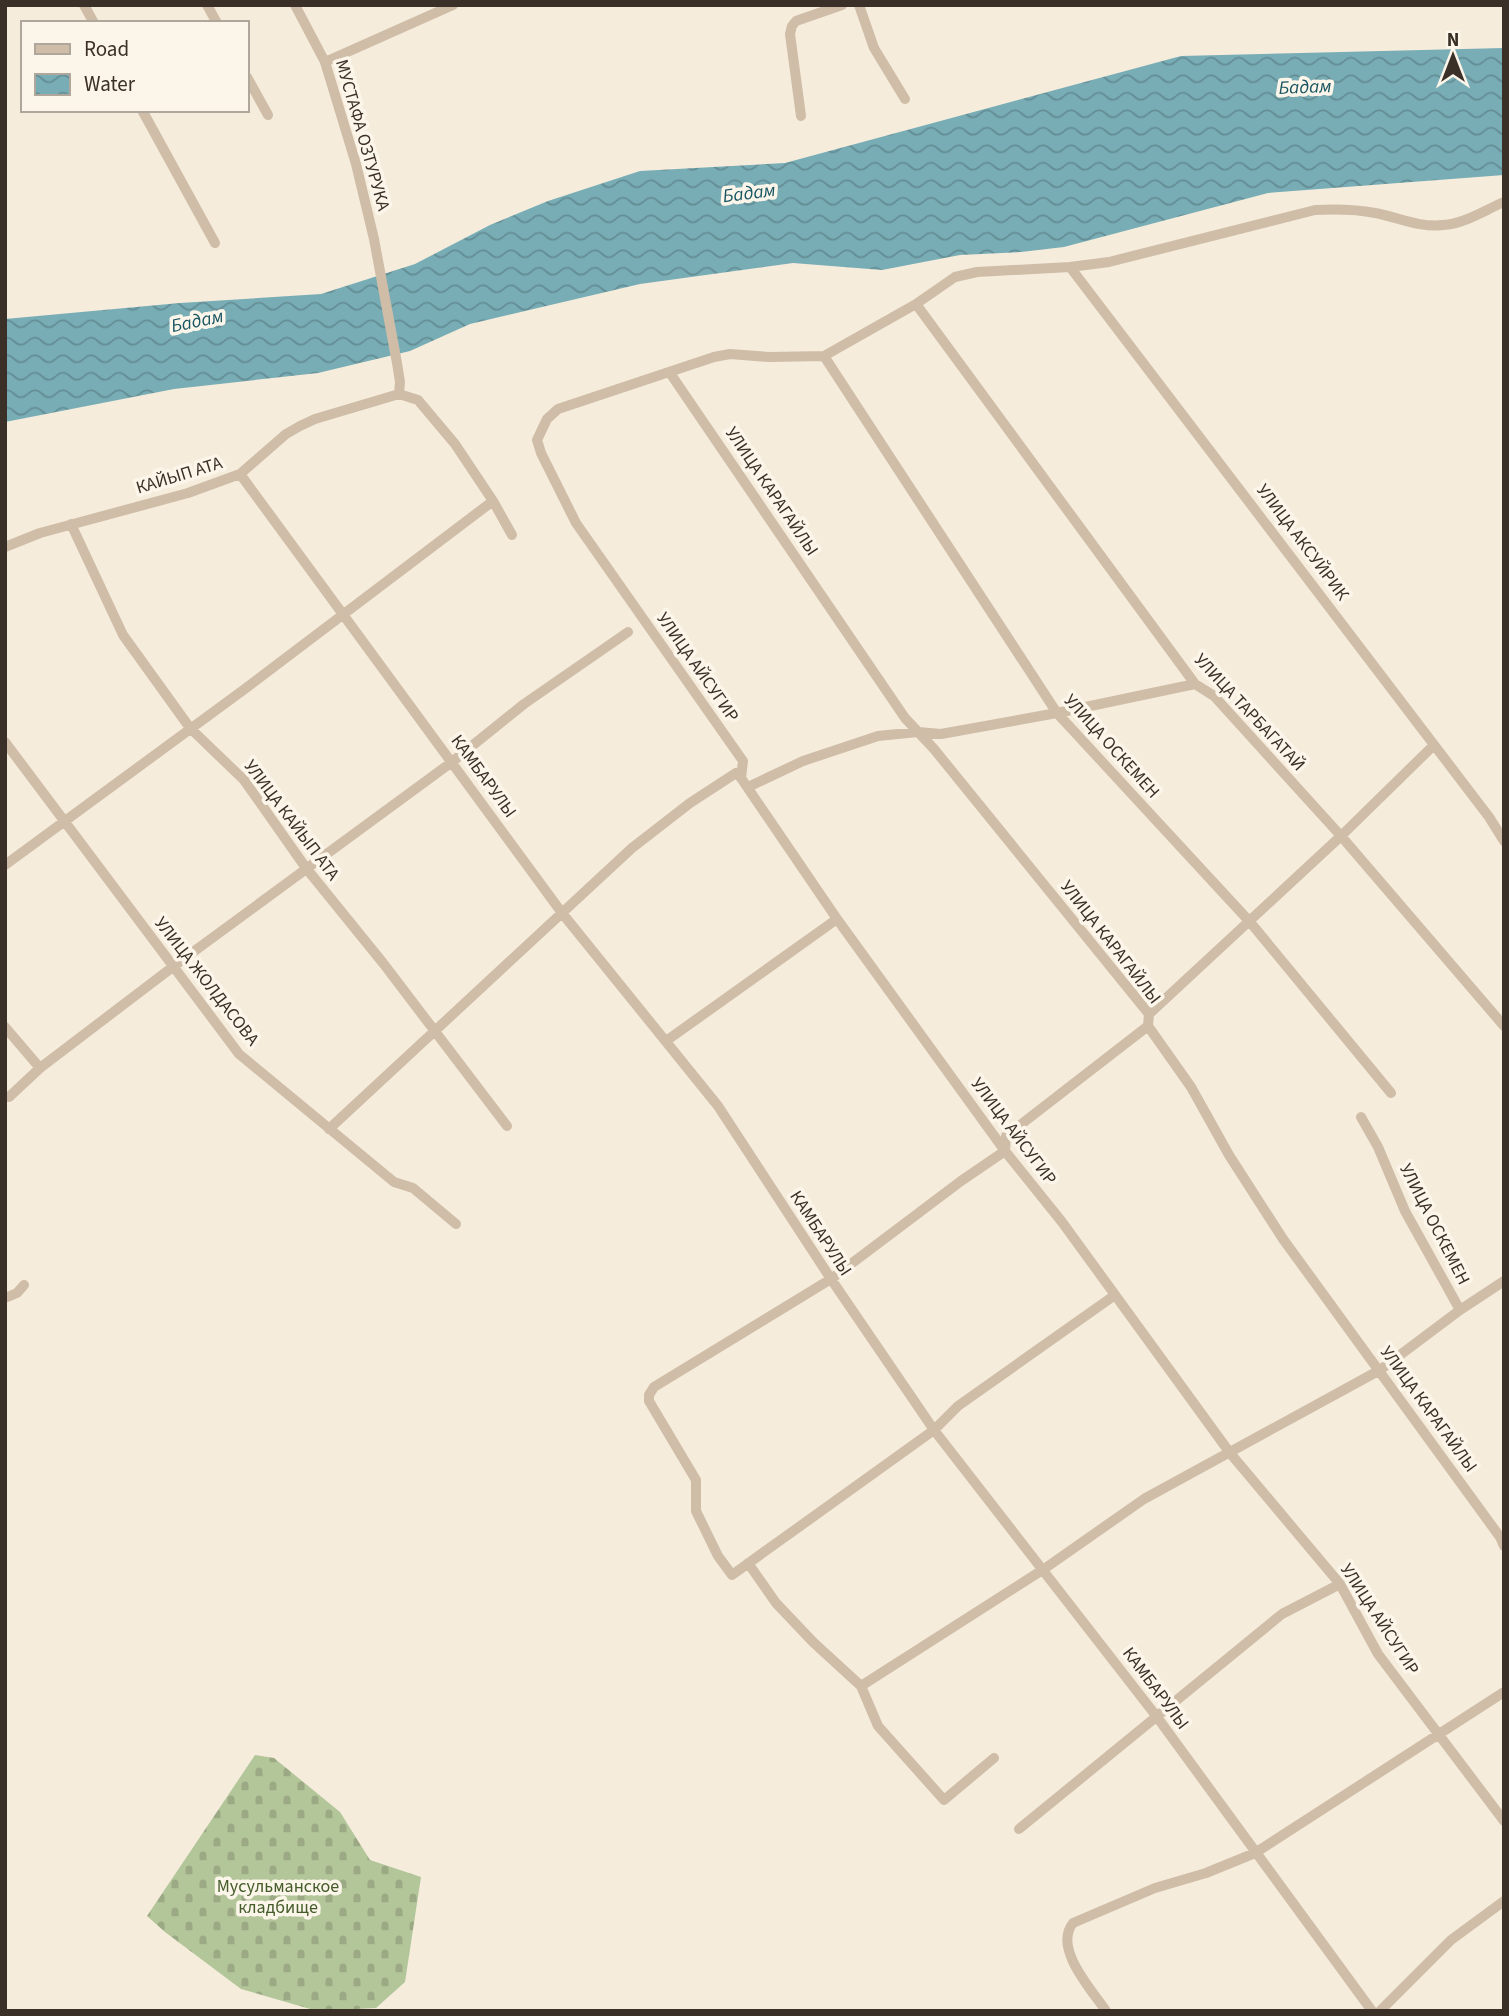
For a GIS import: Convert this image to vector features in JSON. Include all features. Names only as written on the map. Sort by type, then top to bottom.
[{"type":"street","points":[[84,5],[93,21]]},
{"type":"street","points":[[207,5],[216,21]]},
{"type":"street","name":"МУСТАФА ОЗТУРУКА","points":[[295,5],[325,62],[356,164],[374,239],[397,363],[399,394]]},
{"type":"street","points":[[325,62],[453,5]]},
{"type":"street","points":[[801,116],[790,34],[792,26],[796,21],[842,5]]},
{"type":"street","points":[[859,5],[874,48],[905,100]]},
{"type":"street","points":[[248,79],[268,116]]},
{"type":"street","points":[[143,112],[215,243]]},
{"type":"street","points":[[670,373],[730,354],[769,357],[824,356],[916,304],[955,277],[977,272],[1109,262],[1315,210],[1344,209],[1428,225],[1444,225],[1460,222],[1504,202]]},
{"type":"street","name":"УЛИЦА АКСУЙРИК","points":[[1070,267],[1489,817],[1504,841]]},
{"type":"street","name":"УЛИЦА ТАРБАГАТАЙ","points":[[916,304],[1195,684],[1214,696],[1341,836],[1504,1026]]},
{"type":"street","name":"УЛИЦА ОСКЕМЕН","points":[[824,356],[1057,713],[1250,922],[1391,1093]]},
{"type":"street","name":"УЛИЦА АЙСУГИР","points":[[670,373],[558,410],[547,419],[537,440],[576,523],[743,761],[745,783],[837,919],[1004,1152],[1062,1222],[1230,1453],[1340,1584],[1378,1654],[1504,1821]]},
{"type":"street","name":"УЛИЦА КАРАГАЙЛЫ","points":[[670,373],[905,718],[1149,1014],[1148,1026],[1191,1087],[1228,1155],[1283,1239],[1380,1370],[1504,1546]]},
{"type":"street","points":[[399,394],[418,400],[455,444],[512,535]]},
{"type":"street","name":"КАЙЫП АТА","points":[[5,547],[40,533],[188,493],[240,474],[286,434],[300,426],[399,394]]},
{"type":"street","name":"КАМБАРУЛЫ","points":[[240,474],[562,913],[718,1106],[934,1430],[1157,1717],[1372,2011]]},
{"type":"street","points":[[5,865],[493,501]]},
{"type":"street","name":"УЛИЦА КАЙЫП АТА","points":[[71,524],[123,635],[190,729],[244,780],[306,868],[383,963],[507,1126]]},
{"type":"street","points":[[9,1097],[40,1068],[173,966],[452,762],[524,704],[628,632]]},
{"type":"street","points":[[329,1129],[632,848],[690,803],[736,773],[745,783],[878,736],[918,732],[941,734],[1195,684]]},
{"type":"street","name":"УЛИЦА ЖОЛДАСОВА","points":[[5,742],[239,1054],[394,1182],[413,1188],[456,1224]]},
{"type":"street","points":[[1149,1014],[1250,922],[1434,745]]},
{"type":"street","points":[[666,1041],[837,919]]},
{"type":"street","points":[[1115,1295],[958,1406],[934,1430],[732,1575],[718,1556],[696,1511],[696,1480],[649,1401],[654,1387],[831,1279],[1004,1152],[1006,1136],[1148,1026]]},
{"type":"street","points":[[5,1027],[40,1068]]},
{"type":"street","name":"УЛИЦА ОСКЕМЕН","points":[[1361,1117],[1378,1147],[1405,1211],[1460,1310]]},
{"type":"street","points":[[5,1298],[17,1293],[24,1285]]},
{"type":"street","points":[[861,1686],[1044,1569],[1144,1499],[1380,1370],[1460,1310],[1502,1286]]},
{"type":"street","points":[[748,1563],[776,1603],[861,1686],[878,1726],[944,1800],[994,1758]]},
{"type":"street","points":[[1019,1829],[1282,1614],[1340,1584]]},
{"type":"street","points":[[1106,2011],[1075,1966],[1065,1940],[1067,1930],[1073,1923],[1155,1888],[1206,1873],[1255,1853],[1504,1692]]},
{"type":"street","points":[[1380,2011],[1451,1940],[1504,1901]]},
{"type":"green space","name":"Мусульманское кладбище","points":[[255,1755],[274,1758],[340,1812],[370,1860],[421,1877],[405,1982],[376,2008],[317,2011],[241,1989],[147,1916]]},
{"type":"water","name":"Бадам","points":[[1504,48],[1504,175],[1268,193],[1064,247],[960,255],[882,270],[793,263],[640,284],[470,324],[410,351],[318,373],[174,389],[5,422],[5,319],[180,303],[321,294],[415,264],[490,225],[548,201],[640,171],[785,163],[1181,56]]}]
